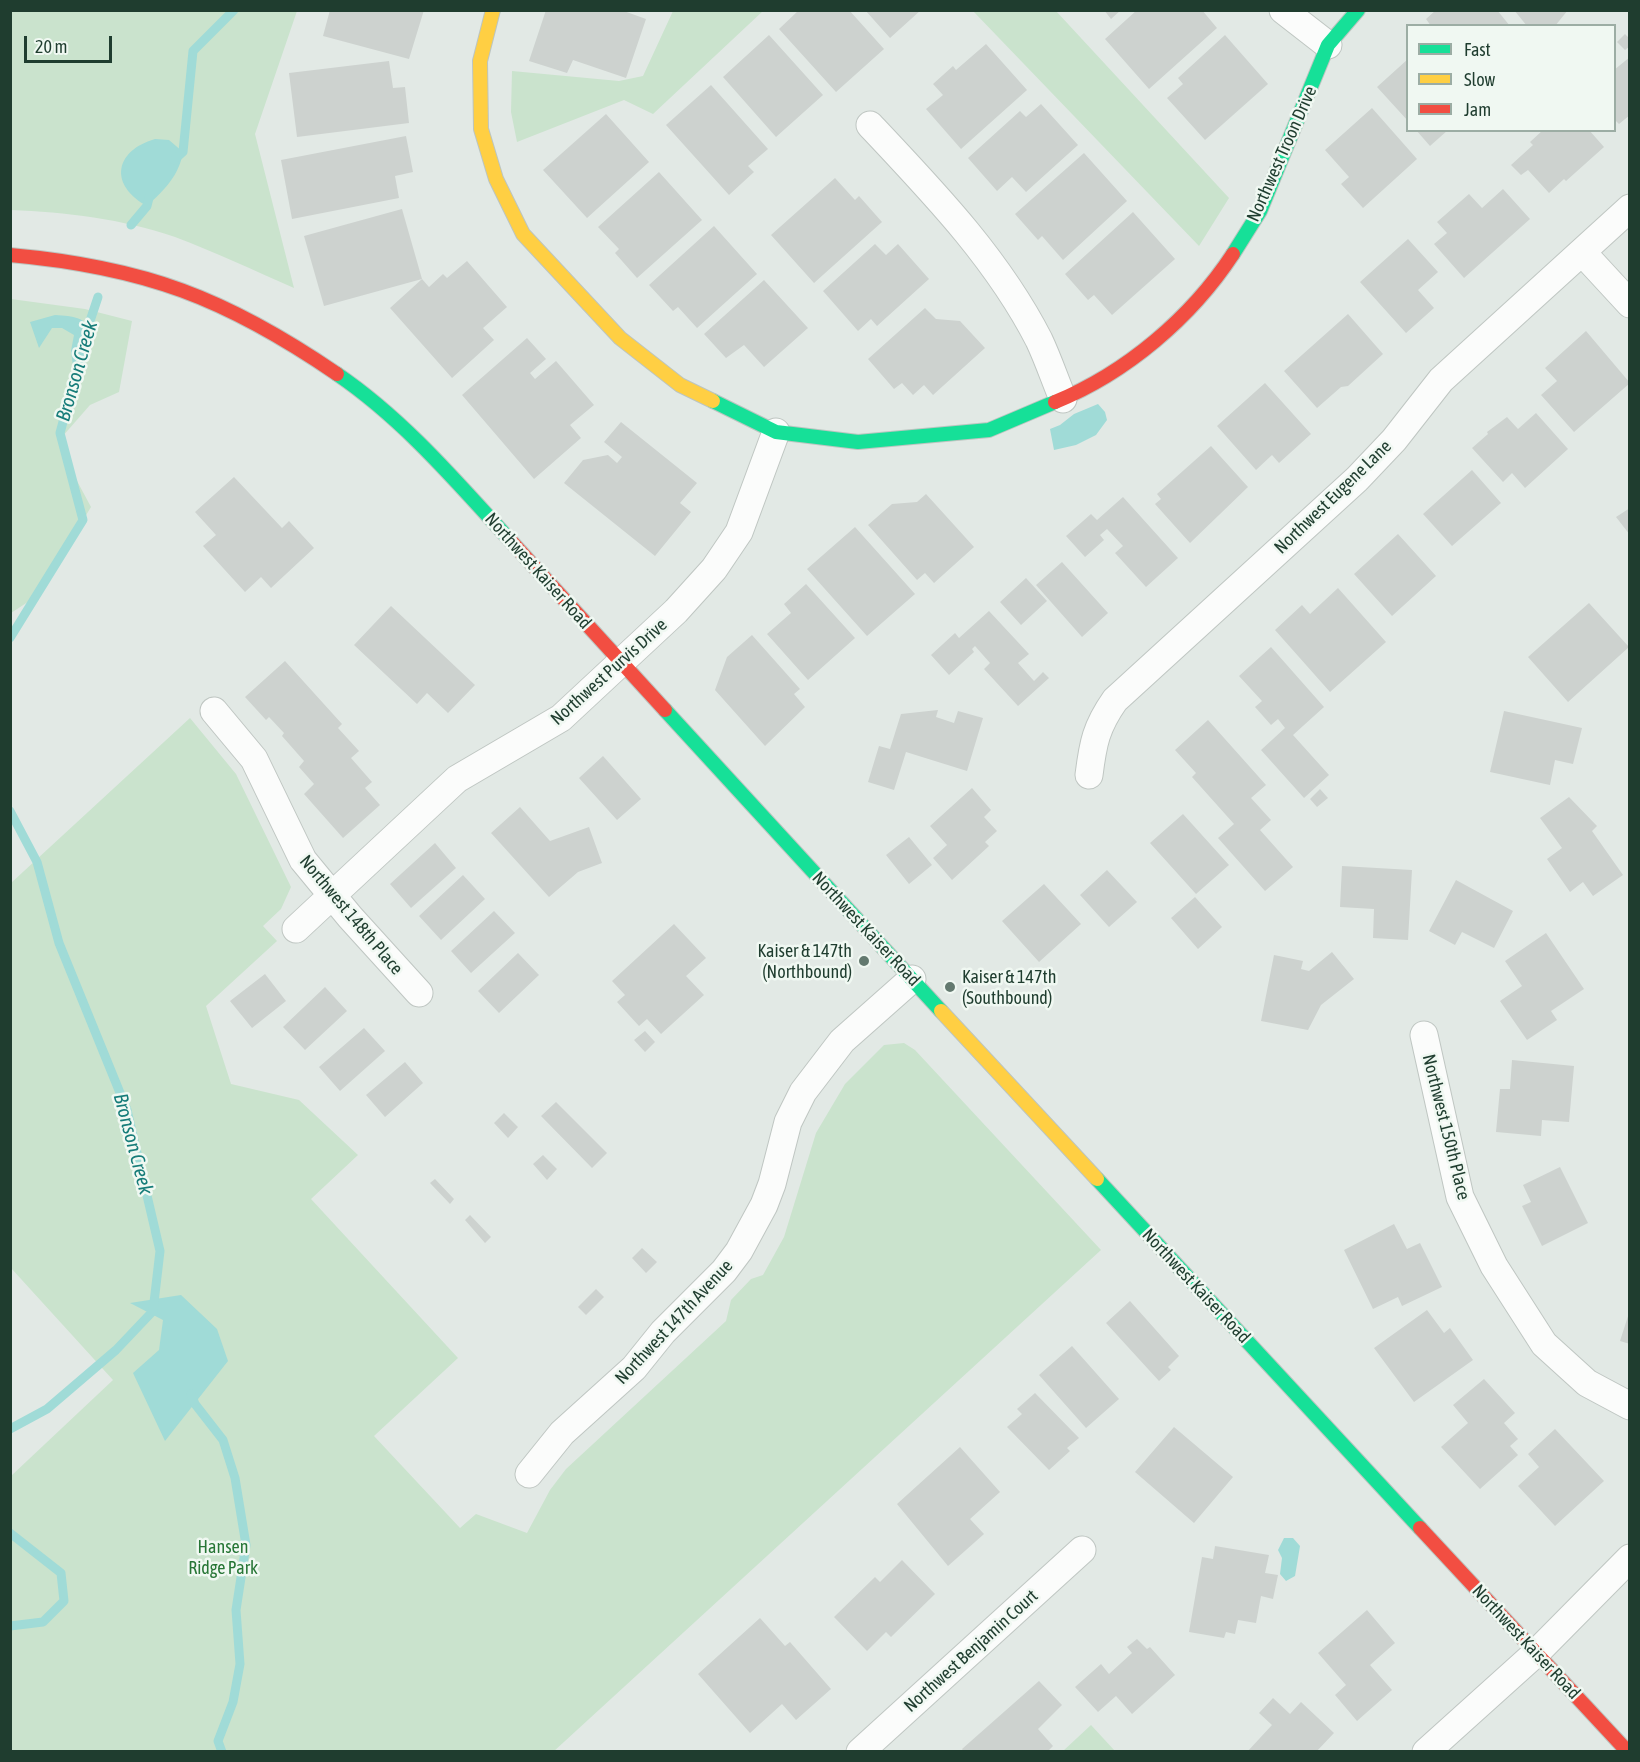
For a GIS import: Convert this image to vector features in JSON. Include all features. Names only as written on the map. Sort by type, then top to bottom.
[{"type":"main road","name":"Northwest Troon Drive","points":[[493,10],[480,61],[481,129],[496,179],[523,234],[620,338],[680,385],[776,432],[858,442],[989,430],[1063,399],[1122,367],[1183,316],[1223,269],[1260,211],[1328,45],[1358,10]]},
{"type":"main road","name":"Northwest Kaiser Road","points":[[10,255],[80,261],[194,292],[277,332],[326,364],[385,409],[433,456],[912,979],[1628,1752]]},
{"type":"street","points":[[1283,10],[1328,45]]},
{"type":"street","points":[[870,125],[943,202],[987,258],[1016,300],[1040,342],[1063,399]]},
{"type":"street","name":"Northwest Eugene Lane","points":[[1089,775],[1094,738],[1100,722],[1115,700],[1357,479],[1394,440],[1441,380],[1629,208]]},
{"type":"street","points":[[1582,252],[1629,304]]},
{"type":"street","name":"Northwest Purvis Drive","points":[[296,929],[457,779],[561,718],[676,611],[714,569],[739,532],[776,432]]},
{"type":"street","name":"Northwest 148th Place","points":[[214,711],[254,759],[268,782],[297,851],[350,917],[419,993]]},
{"type":"street","name":"Northwest 147th Avenue","points":[[529,1474],[562,1434],[634,1368],[663,1332],[724,1271],[739,1251],[764,1204],[772,1184],[788,1122],[803,1092],[842,1041],[912,979]]},
{"type":"street","name":"Northwest 150th Place","points":[[1424,1035],[1460,1197],[1494,1266],[1544,1344],[1587,1383],[1629,1406]]},
{"type":"street","name":"Northwest Benjamin Court","points":[[860,1752],[1082,1550]]},
{"type":"street","points":[[1426,1752],[1536,1653],[1629,1558]]},
{"type":"green space","points":[[11,11],[297,11],[255,134],[294,288],[175,237],[135,225],[94,218],[11,210]]},
{"type":"green space","points":[[673,11],[763,11],[653,114],[624,100],[517,142],[511,112],[512,71],[619,81],[643,76]]},
{"type":"green space","points":[[973,11],[1056,11],[1229,198],[1199,246]]},
{"type":"green space","points":[[11,299],[85,309],[132,321],[119,392],[90,405],[62,437],[62,453],[91,507],[37,596],[11,613]]},
{"type":"green space","name":"Hansen Ridge Park","points":[[190,718],[236,774],[291,887],[281,909],[263,926],[277,941],[206,1006],[231,1084],[299,1100],[358,1155],[311,1199],[458,1358],[374,1436],[460,1528],[476,1514],[527,1533],[550,1490],[566,1469],[726,1321],[731,1300],[751,1279],[763,1275],[784,1237],[816,1133],[845,1084],[884,1045],[904,1043],[915,1050],[1101,1250],[553,1752],[11,1751],[11,1476],[113,1380],[11,1268],[11,883]]},
{"type":"green space","points":[[1091,1725],[1115,1751],[1063,1751]]},
{"type":"water","points":[[155,139],[169,140],[183,152],[174,175],[147,206],[126,188],[121,169],[124,160],[131,152],[141,144]]},
{"type":"water","points":[[55,315],[78,318],[95,334],[85,356],[86,367],[75,381],[71,351],[74,335],[62,328],[52,328],[39,348],[30,322]]},
{"type":"water","points":[[1098,404],[1105,412],[1107,420],[1096,435],[1076,445],[1054,450],[1050,429],[1060,425],[1074,414]]},
{"type":"water","points":[[181,1295],[217,1329],[228,1361],[165,1441],[133,1373],[159,1350],[163,1320],[130,1303]]},
{"type":"water","points":[[1284,1538],[1293,1538],[1300,1546],[1295,1576],[1286,1581],[1280,1574],[1282,1558],[1278,1550]]},
{"type":"building","points":[[330,10],[424,10],[409,59],[323,36]]},
{"type":"building","points":[[546,10],[621,10],[646,19],[626,78],[573,60],[567,73],[529,61]]},
{"type":"building","points":[[799,10],[849,10],[884,49],[836,92],[779,29]]},
{"type":"building","points":[[865,10],[921,10],[890,38]]},
{"type":"building","points":[[1104,10],[1121,10],[1111,19]]},
{"type":"building","points":[[1137,10],[1202,10],[1217,28],[1149,89],[1105,39]]},
{"type":"building","points":[[1436,10],[1497,10],[1508,24],[1430,24],[1426,19]]},
{"type":"building","points":[[1514,10],[1568,10],[1557,24],[1525,24]]},
{"type":"building","points":[[1625,34],[1630,39],[1630,46],[1625,50],[1617,42]]},
{"type":"building","points":[[769,35],[823,95],[776,137],[723,77]]},
{"type":"building","points":[[1225,35],[1268,84],[1205,140],[1167,98],[1183,84],[1178,78]]},
{"type":"building","points":[[986,44],[1027,90],[961,149],[926,109],[943,95],[933,84],[953,66],[956,70]]},
{"type":"building","points":[[1630,57],[1630,115],[1619,124],[1616,121],[1616,68]]},
{"type":"building","points":[[389,61],[393,88],[405,87],[409,123],[297,137],[289,73]]},
{"type":"building","points":[[1406,61],[1406,119],[1377,87]]},
{"type":"building","points":[[711,85],[768,149],[748,166],[754,172],[729,195],[666,125]]},
{"type":"building","points":[[1041,104],[1078,145],[1026,192],[1012,177],[997,191],[968,158],[1020,111],[1026,117]]},
{"type":"building","points":[[1372,108],[1417,159],[1363,208],[1341,184],[1349,177],[1325,150]]},
{"type":"building","points":[[606,114],[649,162],[587,218],[543,170]]},
{"type":"building","points":[[1418,132],[1446,132],[1430,146]]},
{"type":"building","points":[[1541,132],[1591,132],[1604,147],[1549,193],[1528,170],[1521,175],[1511,165],[1533,145],[1530,142]]},
{"type":"building","points":[[406,136],[413,172],[395,176],[399,198],[292,219],[281,160]]},
{"type":"building","points":[[1084,153],[1127,201],[1063,260],[1042,236],[1038,240],[1015,214]]},
{"type":"building","points":[[659,172],[702,220],[637,278],[615,253],[619,249],[598,227]]},
{"type":"building","points":[[835,178],[855,200],[859,196],[882,222],[814,283],[771,235]]},
{"type":"building","points":[[1503,189],[1530,219],[1464,278],[1434,244],[1447,233],[1437,222],[1469,194],[1482,208]]},
{"type":"building","points":[[402,209],[422,279],[324,306],[304,236]]},
{"type":"building","points":[[1133,212],[1175,259],[1112,315],[1094,295],[1088,300],[1065,274]]},
{"type":"building","points":[[714,226],[757,274],[697,328],[678,307],[673,311],[649,285]]},
{"type":"building","points":[[1408,239],[1438,272],[1418,290],[1434,308],[1406,333],[1360,282]]},
{"type":"building","points":[[875,244],[886,255],[898,244],[929,279],[877,326],[871,319],[858,331],[823,291]]},
{"type":"building","points":[[467,261],[507,307],[483,328],[494,340],[452,378],[390,308],[422,279],[429,287],[443,274],[447,278]]},
{"type":"building","points":[[764,280],[808,328],[764,367],[744,345],[726,358],[704,334]]},
{"type":"building","points":[[925,308],[936,319],[960,321],[985,348],[933,395],[924,385],[913,395],[902,383],[894,389],[868,359]]},
{"type":"building","points":[[1348,314],[1383,354],[1348,386],[1341,387],[1317,408],[1284,371]]},
{"type":"building","points":[[1586,331],[1630,383],[1574,432],[1541,395],[1557,381],[1545,368]]},
{"type":"building","points":[[527,338],[546,359],[530,373],[535,379],[556,361],[594,405],[570,425],[581,438],[534,479],[462,395]]},
{"type":"building","points":[[1265,383],[1311,434],[1279,463],[1272,455],[1256,470],[1217,426]]},
{"type":"building","points":[[1536,413],[1568,449],[1525,488],[1512,473],[1503,482],[1472,448],[1488,434],[1487,432],[1507,417],[1518,429]]},
{"type":"building","points":[[621,422],[697,483],[680,503],[691,512],[655,556],[564,483],[583,460],[608,455],[617,463],[622,457],[604,442]]},
{"type":"building","points":[[1211,446],[1248,487],[1190,543],[1155,504],[1161,499],[1157,494]]},
{"type":"building","points":[[1472,470],[1501,503],[1452,546],[1423,514]]},
{"type":"building","points":[[234,477],[282,528],[289,521],[314,548],[271,588],[261,577],[245,592],[203,546],[216,535],[195,512]]},
{"type":"building","points":[[926,494],[974,547],[934,583],[925,573],[917,580],[868,525],[892,504],[917,502]]},
{"type":"building","points":[[1123,497],[1178,558],[1146,587],[1115,553],[1123,546],[1107,529],[1100,535],[1104,540],[1085,557],[1066,536],[1091,514],[1097,520]]},
{"type":"building","points":[[1630,508],[1630,535],[1616,517]]},
{"type":"building","points":[[855,527],[915,594],[867,636],[807,569]]},
{"type":"building","points":[[1398,534],[1436,576],[1392,616],[1354,574]]},
{"type":"building","points":[[1062,562],[1108,613],[1082,637],[1036,585]]},
{"type":"building","points":[[1026,578],[1047,601],[1021,625],[1000,602]]},
{"type":"building","points":[[806,584],[855,638],[808,680],[767,634],[791,613],[784,604]]},
{"type":"building","points":[[1338,588],[1386,642],[1330,692],[1275,630],[1302,605],[1310,614]]},
{"type":"building","points":[[1589,603],[1629,647],[1568,702],[1528,657]]},
{"type":"building","points":[[391,606],[475,685],[448,713],[427,693],[417,704],[354,645]]},
{"type":"building","points":[[989,611],[1029,654],[1018,663],[1034,681],[1043,672],[1049,678],[1018,706],[984,669],[990,663],[975,646],[972,649],[974,652],[949,675],[931,655],[955,633],[959,638]]},
{"type":"building","points":[[752,635],[800,689],[794,694],[805,707],[765,746],[715,690],[727,657]]},
{"type":"building","points":[[1271,647],[1324,707],[1293,735],[1329,775],[1304,798],[1261,750],[1285,728],[1278,719],[1271,725],[1255,707],[1262,701],[1239,676]]},
{"type":"building","points":[[285,661],[342,724],[338,728],[359,751],[351,758],[372,782],[365,788],[380,805],[343,838],[304,794],[314,784],[299,767],[304,761],[282,736],[284,733],[269,717],[266,720],[245,697]]},
{"type":"building","points":[[938,710],[936,717],[954,723],[958,711],[983,718],[967,771],[906,752],[894,790],[868,782],[879,746],[890,749],[901,714]]},
{"type":"building","points":[[1504,711],[1582,728],[1573,764],[1555,760],[1550,785],[1490,772]]},
{"type":"building","points":[[1208,720],[1266,785],[1251,798],[1271,820],[1260,830],[1293,867],[1265,891],[1218,838],[1234,824],[1192,777],[1196,773],[1175,750]]},
{"type":"building","points":[[603,756],[641,799],[617,820],[579,778]]},
{"type":"building","points":[[972,788],[991,810],[984,817],[997,831],[985,842],[989,846],[952,880],[933,858],[947,845],[930,826]]},
{"type":"building","points":[[1320,789],[1328,798],[1317,807],[1310,799]]},
{"type":"building","points":[[1569,797],[1597,826],[1592,831],[1623,875],[1593,896],[1583,882],[1570,892],[1547,859],[1562,848],[1540,818]]},
{"type":"building","points":[[520,807],[550,841],[589,827],[602,863],[578,872],[549,897],[491,833]]},
{"type":"building","points":[[1183,814],[1229,865],[1196,894],[1150,843]]},
{"type":"building","points":[[909,837],[932,865],[909,884],[886,855]]},
{"type":"building","points":[[435,843],[456,868],[411,908],[390,884]]},
{"type":"building","points":[[1342,866],[1412,870],[1408,940],[1373,938],[1374,909],[1340,907]]},
{"type":"building","points":[[1107,870],[1137,902],[1109,927],[1080,895]]},
{"type":"building","points":[[463,875],[485,899],[441,940],[419,916]]},
{"type":"building","points":[[1456,880],[1513,911],[1494,948],[1462,932],[1455,945],[1429,931]]},
{"type":"building","points":[[1044,884],[1081,924],[1039,962],[1002,921]]},
{"type":"building","points":[[1195,897],[1222,927],[1198,949],[1171,918]]},
{"type":"building","points":[[494,911],[515,933],[471,973],[451,951]]},
{"type":"building","points":[[674,924],[706,958],[686,976],[704,995],[661,1034],[647,1019],[639,1026],[617,1002],[625,995],[612,981]]},
{"type":"building","points":[[1546,933],[1584,989],[1551,1011],[1557,1020],[1527,1040],[1500,1001],[1522,986],[1505,961]]},
{"type":"building","points":[[1332,952],[1354,979],[1321,1005],[1308,1030],[1261,1021],[1274,955],[1303,961],[1301,969],[1309,971]]},
{"type":"building","points":[[518,953],[539,975],[499,1013],[478,991]]},
{"type":"building","points":[[265,974],[286,1001],[252,1028],[230,1001]]},
{"type":"building","points":[[325,987],[347,1011],[305,1050],[283,1027]]},
{"type":"building","points":[[364,1028],[385,1051],[340,1091],[319,1067]]},
{"type":"building","points":[[645,1031],[655,1042],[645,1052],[634,1040]]},
{"type":"building","points":[[1512,1060],[1574,1066],[1569,1122],[1542,1120],[1541,1136],[1496,1132],[1500,1089],[1510,1089]]},
{"type":"building","points":[[405,1062],[423,1083],[385,1117],[366,1095]]},
{"type":"building","points":[[556,1102],[607,1153],[592,1168],[541,1116]]},
{"type":"building","points":[[504,1113],[518,1127],[508,1138],[494,1123]]},
{"type":"building","points":[[543,1155],[557,1169],[547,1180],[533,1164]]},
{"type":"building","points":[[1560,1167],[1588,1223],[1542,1246],[1522,1206],[1531,1202],[1523,1185]]},
{"type":"building","points":[[435,1179],[454,1199],[450,1204],[430,1183]]},
{"type":"building","points":[[470,1215],[491,1237],[485,1243],[465,1220]]},
{"type":"building","points":[[1394,1224],[1407,1249],[1420,1243],[1442,1287],[1402,1306],[1398,1297],[1373,1309],[1344,1250]]},
{"type":"building","points":[[642,1248],[657,1262],[646,1273],[632,1258]]},
{"type":"building","points":[[596,1289],[604,1297],[586,1315],[578,1307]]},
{"type":"building","points":[[1130,1301],[1179,1356],[1168,1367],[1171,1370],[1159,1381],[1106,1323]]},
{"type":"building","points":[[1427,1310],[1444,1333],[1450,1328],[1473,1360],[1414,1402],[1374,1348]]},
{"type":"building","points":[[1630,1310],[1630,1344],[1620,1341]]},
{"type":"building","points":[[1072,1346],[1119,1399],[1086,1428],[1039,1375]]},
{"type":"building","points":[[1484,1379],[1515,1413],[1504,1423],[1518,1439],[1510,1446],[1518,1455],[1480,1489],[1441,1447],[1468,1423],[1453,1405]]},
{"type":"building","points":[[1035,1393],[1079,1438],[1067,1448],[1070,1451],[1049,1470],[1007,1427],[1022,1414],[1017,1409]]},
{"type":"building","points":[[1174,1427],[1233,1477],[1194,1523],[1135,1472]]},
{"type":"building","points":[[1555,1429],[1604,1481],[1555,1526],[1518,1486],[1539,1467],[1528,1454]]},
{"type":"building","points":[[960,1447],[1000,1492],[970,1519],[984,1534],[948,1566],[897,1504]]},
{"type":"building","points":[[1215,1546],[1269,1555],[1265,1573],[1278,1575],[1273,1599],[1261,1596],[1256,1623],[1238,1620],[1235,1634],[1226,1632],[1224,1638],[1189,1632],[1202,1557],[1213,1559]]},
{"type":"building","points":[[902,1560],[935,1594],[891,1637],[886,1632],[867,1651],[834,1617],[875,1577],[880,1582]]},
{"type":"building","points":[[1367,1610],[1395,1643],[1370,1665],[1392,1690],[1357,1721],[1335,1695],[1346,1685],[1318,1653]]},
{"type":"building","points":[[760,1618],[785,1646],[790,1642],[831,1689],[796,1720],[782,1704],[750,1733],[698,1674]]},
{"type":"building","points":[[1137,1639],[1147,1649],[1150,1647],[1175,1675],[1132,1714],[1116,1696],[1098,1712],[1075,1687],[1101,1664],[1109,1674],[1132,1653],[1127,1647]]},
{"type":"building","points":[[1039,1681],[1062,1705],[1038,1729],[1053,1746],[1047,1752],[964,1752],[962,1749]]},
{"type":"building","points":[[1273,1698],[1290,1714],[1301,1702],[1334,1733],[1316,1752],[1247,1752],[1272,1725],[1259,1713]]},
{"type":"waterway","name":"Bronson Creek","points":[[174,160],[183,152],[193,51],[234,10]]},
{"type":"waterway","name":"Bronson Creek","points":[[131,225],[147,206],[150,194]]},
{"type":"waterway","name":"Bronson Creek","points":[[86,333],[98,297]]},
{"type":"waterway","name":"Bronson Creek","points":[[10,638],[83,520],[60,433],[77,370]]},
{"type":"waterway","name":"Bronson Creek","points":[[10,811],[37,862],[59,943],[127,1110],[160,1251],[153,1311],[116,1350],[47,1409],[10,1429]]},
{"type":"waterway","points":[[191,1394],[195,1404],[223,1440],[235,1478],[246,1545],[236,1610],[240,1664],[233,1702],[218,1741],[222,1752]]},
{"type":"waterway","name":"Bronson Creek","points":[[10,1533],[61,1573],[64,1601],[43,1622],[10,1626]]},
{"type":"traffic: fast","points":[[1233,254],[1260,211],[1328,45],[1358,10]]},
{"type":"traffic: fast","points":[[337,374],[406,430],[508,538]]},
{"type":"traffic: fast","points":[[713,401],[776,432],[858,442],[989,430],[1055,402]]},
{"type":"traffic: fast","points":[[665,710],[941,1011]]},
{"type":"traffic: fast","points":[[1097,1179],[1420,1528]]},
{"type":"traffic: slow","points":[[493,10],[480,61],[481,129],[496,179],[523,234],[620,338],[680,385],[713,401]]},
{"type":"traffic: slow","points":[[941,1011],[1097,1179]]},
{"type":"traffic: jam","points":[[1055,402],[1107,376],[1155,341],[1197,300],[1233,254]]},
{"type":"traffic: jam","points":[[10,255],[102,268],[182,290],[258,325],[337,374]]},
{"type":"traffic: jam","points":[[508,538],[665,710]]},
{"type":"traffic: jam","points":[[1420,1528],[1628,1752]]},
{"type":"place","name":"Kaiser & 147th (Northbound)","points":[[864,961]]},
{"type":"place","name":"Kaiser & 147th (Southbound)","points":[[950,987]]}]
